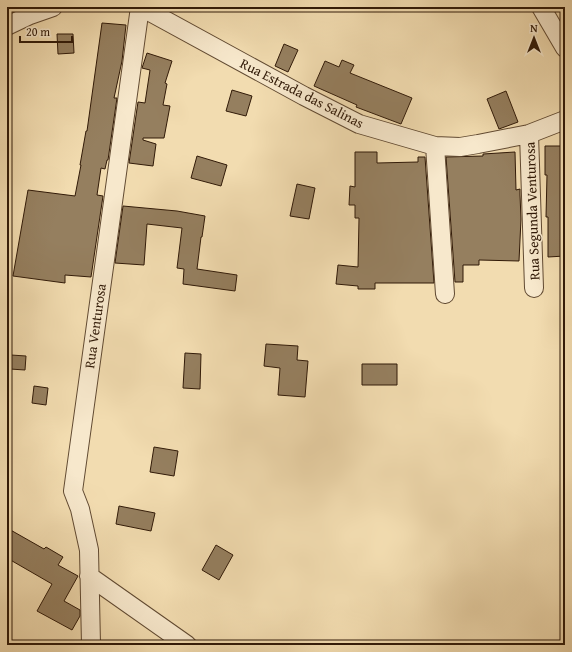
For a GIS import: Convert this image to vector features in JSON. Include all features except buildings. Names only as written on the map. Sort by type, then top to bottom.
[{"type":"street","points":[[7,26],[30,15],[53,7]]},
{"type":"street","name":"Rua Estrada das Salinas","points":[[140,7],[304,96],[359,124],[435,146],[460,147],[529,134],[565,120]]},
{"type":"street","name":"Rua Venturosa","points":[[91,645],[89,550],[80,509],[73,491],[140,7]]},
{"type":"street","points":[[541,7],[565,48]]},
{"type":"street","name":"Rua Segunda Venturosa","points":[[529,134],[534,288]]},
{"type":"street","points":[[435,146],[445,294]]},
{"type":"street","points":[[89,576],[187,645]]}]
